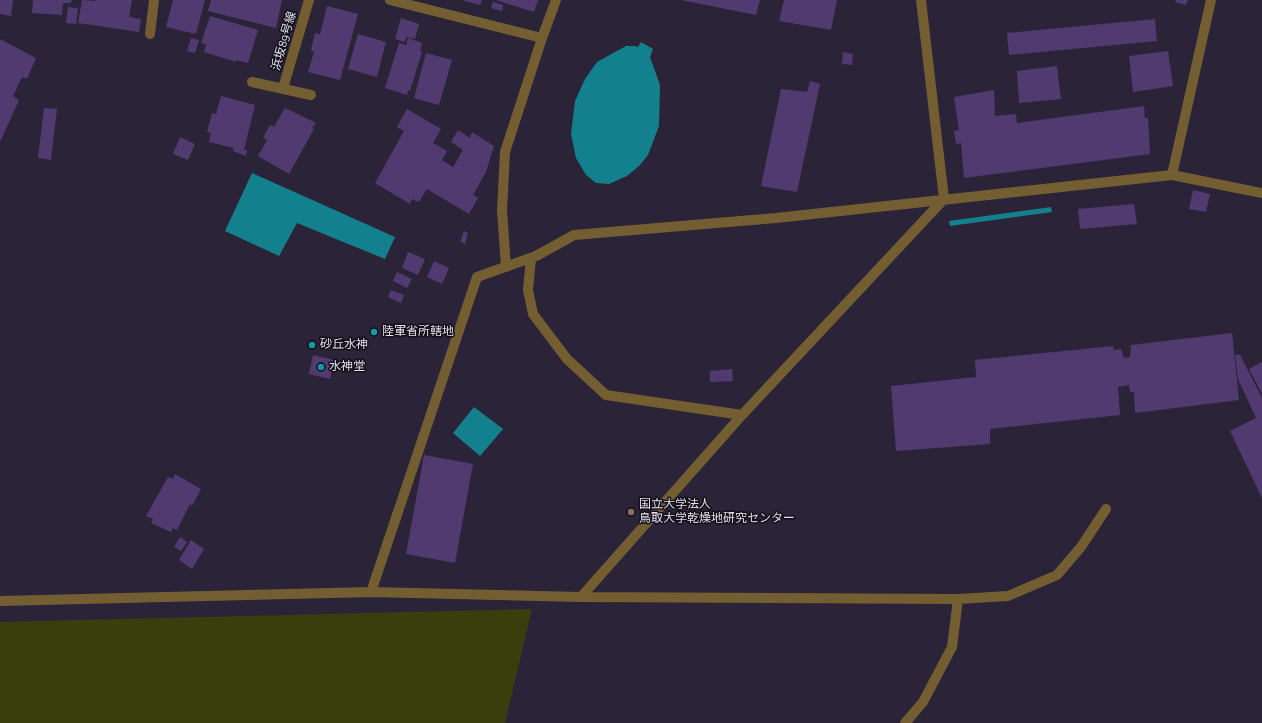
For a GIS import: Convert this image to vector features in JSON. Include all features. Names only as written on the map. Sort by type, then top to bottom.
[{"type":"street","points":[[150,34],[154,0]]},
{"type":"street","name":"浜坂89号線","points":[[283,88],[309,0]]},
{"type":"street","points":[[390,0],[406,2],[542,38]]},
{"type":"street","points":[[506,267],[502,210],[505,152],[556,0]]},
{"type":"street","points":[[581,596],[742,415],[944,199],[921,0]]},
{"type":"street","points":[[1172,175],[1212,0]]},
{"type":"street","points":[[252,82],[311,95]]},
{"type":"street","points":[[371,592],[477,277],[531,258],[574,235],[776,218],[1172,175],[1262,193]]},
{"type":"street","points":[[531,258],[528,290],[533,314],[567,359],[606,395],[742,415]]},
{"type":"street","points":[[0,602],[371,592],[581,596],[958,599],[1008,596],[1057,575],[1081,547],[1106,509]]},
{"type":"street","points":[[905,723],[923,702],[952,647],[958,599]]},
{"type":"shaded area","points":[[641,42],[653,49],[650,57],[660,85],[659,126],[648,155],[640,165],[627,176],[609,184],[596,183],[586,175],[576,158],[571,134],[575,101],[585,79],[597,62],[626,46],[638,47]]},
{"type":"shaded area","points":[[252,173],[395,237],[385,259],[297,223],[279,256],[225,231]]},
{"type":"shaded area","points":[[1051,207],[1052,212],[950,226],[949,221]]},
{"type":"shaded area","points":[[474,407],[503,429],[480,456],[453,433]]},
{"type":"shaded area","points":[[532,609],[505,723],[0,723],[0,622]]},
{"type":"building","points":[[0,0],[13,0],[11,16],[0,14]]},
{"type":"building","points":[[33,0],[72,0],[71,3],[63,3],[62,15],[32,13]]},
{"type":"building","points":[[82,0],[132,0],[129,17],[141,19],[139,32],[78,23]]},
{"type":"building","points":[[173,0],[205,0],[196,34],[166,27]]},
{"type":"building","points":[[211,0],[282,0],[276,28],[208,11]]},
{"type":"building","points":[[462,0],[482,0],[480,5]]},
{"type":"building","points":[[496,0],[538,0],[534,12]]},
{"type":"building","points":[[681,0],[760,0],[756,15]]},
{"type":"building","points":[[784,0],[837,0],[831,30],[779,21]]},
{"type":"building","points":[[1176,0],[1188,0],[1186,5],[1175,2]]},
{"type":"building","points":[[493,2],[503,5],[502,11],[491,8]]},
{"type":"building","points":[[327,6],[358,14],[340,80],[308,72],[314,52],[311,50],[315,33],[320,34]]},
{"type":"building","points":[[68,7],[78,8],[76,24],[66,23]]},
{"type":"building","points":[[210,16],[258,30],[248,63],[236,60],[236,62],[204,52],[206,44],[201,43]]},
{"type":"building","points":[[401,18],[419,24],[415,39],[406,37],[405,42],[395,39]]},
{"type":"building","points":[[1155,19],[1157,41],[1009,55],[1007,33]]},
{"type":"building","points":[[358,34],[386,42],[377,77],[348,69]]},
{"type":"building","points":[[191,38],[199,40],[195,53],[187,51]]},
{"type":"building","points":[[408,38],[422,43],[420,51],[422,52],[410,91],[408,90],[407,95],[385,88],[399,43],[406,45]]},
{"type":"building","points":[[0,39],[36,58],[27,79],[22,77],[13,96],[19,100],[0,142]]},
{"type":"building","points":[[1168,51],[1173,86],[1133,92],[1129,56]]},
{"type":"building","points":[[843,52],[853,54],[852,65],[842,64]]},
{"type":"building","points":[[426,53],[452,60],[439,105],[414,98]]},
{"type":"building","points":[[1057,66],[1061,99],[1019,103],[1017,71]]},
{"type":"building","points":[[810,81],[820,84],[797,192],[761,186],[781,89],[807,92]]},
{"type":"building","points":[[994,90],[995,116],[1016,114],[1017,123],[1144,106],[1145,118],[1148,118],[1150,154],[964,178],[961,143],[956,144],[954,131],[959,130],[954,97]]},
{"type":"building","points":[[221,96],[255,105],[244,150],[247,150],[246,156],[233,151],[234,148],[209,142],[211,133],[207,132],[212,113],[216,114]]},
{"type":"building","points":[[44,108],[57,109],[51,160],[38,158]]},
{"type":"building","points":[[285,108],[316,123],[289,174],[258,156],[267,140],[263,138],[270,125],[274,127]]},
{"type":"building","points":[[407,109],[441,129],[433,143],[447,151],[442,160],[453,167],[463,150],[451,142],[458,130],[470,138],[472,132],[494,146],[486,172],[473,195],[478,198],[469,214],[427,189],[419,202],[412,199],[410,204],[375,183],[404,131],[397,127]]},
{"type":"building","points":[[180,137],[195,144],[188,160],[173,154]]},
{"type":"building","points":[[1193,190],[1210,194],[1206,212],[1189,209]]},
{"type":"building","points":[[1134,204],[1137,224],[1080,229],[1078,209]]},
{"type":"building","points":[[464,231],[468,233],[465,244],[460,242]]},
{"type":"building","points":[[408,252],[425,259],[418,275],[402,268]]},
{"type":"building","points":[[434,261],[449,268],[442,284],[427,277]]},
{"type":"building","points":[[397,272],[412,279],[407,288],[393,281]]},
{"type":"building","points":[[391,290],[404,295],[401,303],[388,297]]},
{"type":"building","points":[[1232,333],[1239,400],[1135,413],[1134,392],[1130,392],[1129,385],[1118,387],[1120,415],[990,429],[990,444],[896,451],[891,386],[976,377],[975,360],[1113,346],[1114,350],[1121,349],[1124,358],[1130,357],[1131,345]]},
{"type":"building","name":"水神堂","points":[[313,355],[334,360],[330,379],[309,374]]},
{"type":"building","points":[[1235,355],[1240,355],[1262,398],[1262,498],[1230,431],[1256,418],[1238,379]]},
{"type":"building","points":[[1262,362],[1262,394],[1249,369]]},
{"type":"building","points":[[732,369],[733,381],[710,382],[710,371]]},
{"type":"building","points":[[424,455],[473,464],[455,563],[406,554]]},
{"type":"building","points":[[175,474],[201,489],[192,506],[190,504],[177,530],[173,528],[171,532],[151,523],[153,519],[146,516],[168,477],[173,479]]},
{"type":"building","points":[[180,537],[187,542],[181,551],[174,547]]},
{"type":"building","points":[[191,540],[204,549],[192,569],[179,560]]},
{"type":"place","name":"陸軍省所轄地","points":[[374,332]]},
{"type":"place","name":"砂丘水神","points":[[312,345]]},
{"type":"place","name":"水神堂","points":[[321,367]]},
{"type":"place","name":"国立大学法人 鳥取大学乾燥地研究センター","points":[[631,512]]}]
